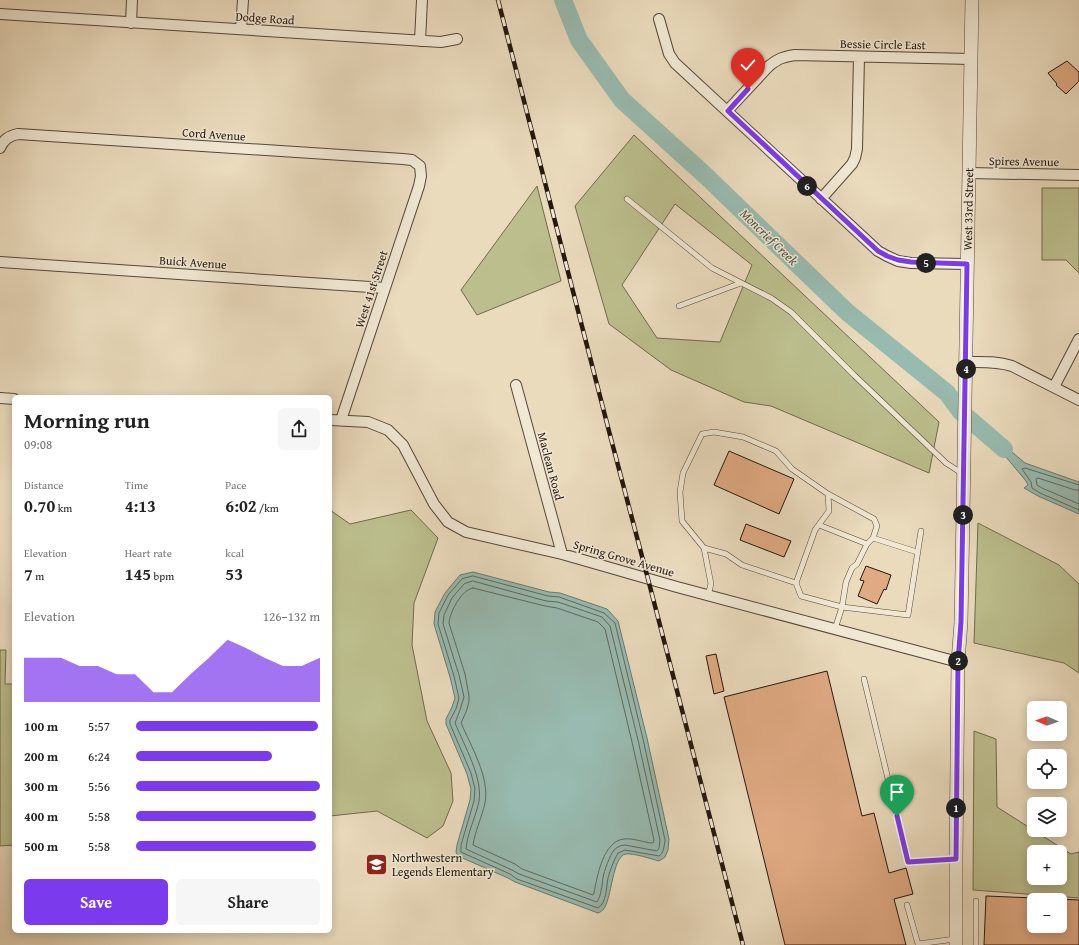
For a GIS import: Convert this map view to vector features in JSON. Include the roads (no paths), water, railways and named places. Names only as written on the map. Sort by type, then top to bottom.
[{"type":"street","points":[[131,23],[132,0]]},
{"type":"street","points":[[241,29],[243,0]]},
{"type":"street","points":[[420,41],[422,0]]},
{"type":"street","name":"West 33rd Street","points":[[956,942],[958,662],[961,622],[972,0]]},
{"type":"street","name":"Dodge Road","points":[[0,14],[420,41],[441,42],[457,40]]},
{"type":"street","points":[[659,19],[669,54],[675,63],[878,251],[898,260],[911,262],[967,264]]},
{"type":"street","name":"Bessie Circle East","points":[[728,111],[769,66],[784,57],[971,59]]},
{"type":"street","points":[[821,199],[852,164],[855,158],[857,149],[859,57]]},
{"type":"street","name":"Cord Avenue","points":[[0,148],[6,138],[18,134],[403,159],[412,160],[420,166]]},
{"type":"street","name":"West 41st Street","points":[[341,420],[419,186],[421,176],[420,166]]},
{"type":"street","name":"Spires Avenue","points":[[968,173],[1079,175]]},
{"type":"street","name":"Buick Avenue","points":[[0,262],[385,288]]},
{"type":"street","points":[[1054,387],[1079,339]]},
{"type":"street","points":[[966,362],[1005,364],[1012,366],[1079,400]]},
{"type":"street","name":"Maclean Road","points":[[516,385],[562,554]]},
{"type":"street","points":[[0,398],[12,399]]},
{"type":"street","name":"Spring Grove Avenue","points":[[332,420],[368,422],[388,430],[402,445],[434,504],[448,522],[466,532],[562,554],[958,662]]},
{"type":"lane","points":[[627,199],[712,268],[771,298],[791,312],[854,375],[946,462],[964,474]]},
{"type":"lane","points":[[679,306],[742,283]]},
{"type":"lane","points":[[708,595],[711,584],[704,548],[682,521],[680,492],[683,473],[702,434],[714,432],[743,437],[776,451],[792,469],[828,494],[874,519],[877,526],[873,538],[867,544],[858,564],[852,568],[846,582],[842,607],[835,629]]},
{"type":"lane","points":[[828,494],[829,510],[815,530],[796,583],[800,596],[842,607],[908,615],[921,531]]},
{"type":"lane","points":[[819,525],[867,544]]},
{"type":"lane","points":[[873,538],[918,552]]},
{"type":"lane","points":[[704,548],[726,554],[742,565],[796,583]]},
{"type":"lane","points":[[864,679],[908,862],[956,859]]},
{"type":"lane","points":[[976,901],[976,945]]},
{"type":"lane","points":[[907,905],[918,944],[956,942]]},
{"type":"water","points":[[1006,447],[1025,463],[1079,482],[1079,514],[1038,496],[1024,488],[1028,485],[1026,481],[1001,451]]},
{"type":"water","points":[[473,572],[549,592],[560,593],[607,609],[618,621],[647,738],[669,839],[668,850],[665,857],[659,861],[633,854],[626,854],[621,857],[615,870],[606,905],[599,913],[515,882],[458,856],[456,852],[470,800],[471,789],[467,774],[446,724],[446,719],[455,698],[434,624],[435,612],[445,593],[460,575]]},
{"type":"waterway","name":"Moncrief Creek","points":[[563,0],[579,40],[622,100],[706,176],[847,312],[947,393],[961,412],[1004,449]]},
{"type":"railway","points":[[498,0],[743,945]]},
{"type":"place","name":"Northwestern Legends Elementary","points":[[377,864]]}]
